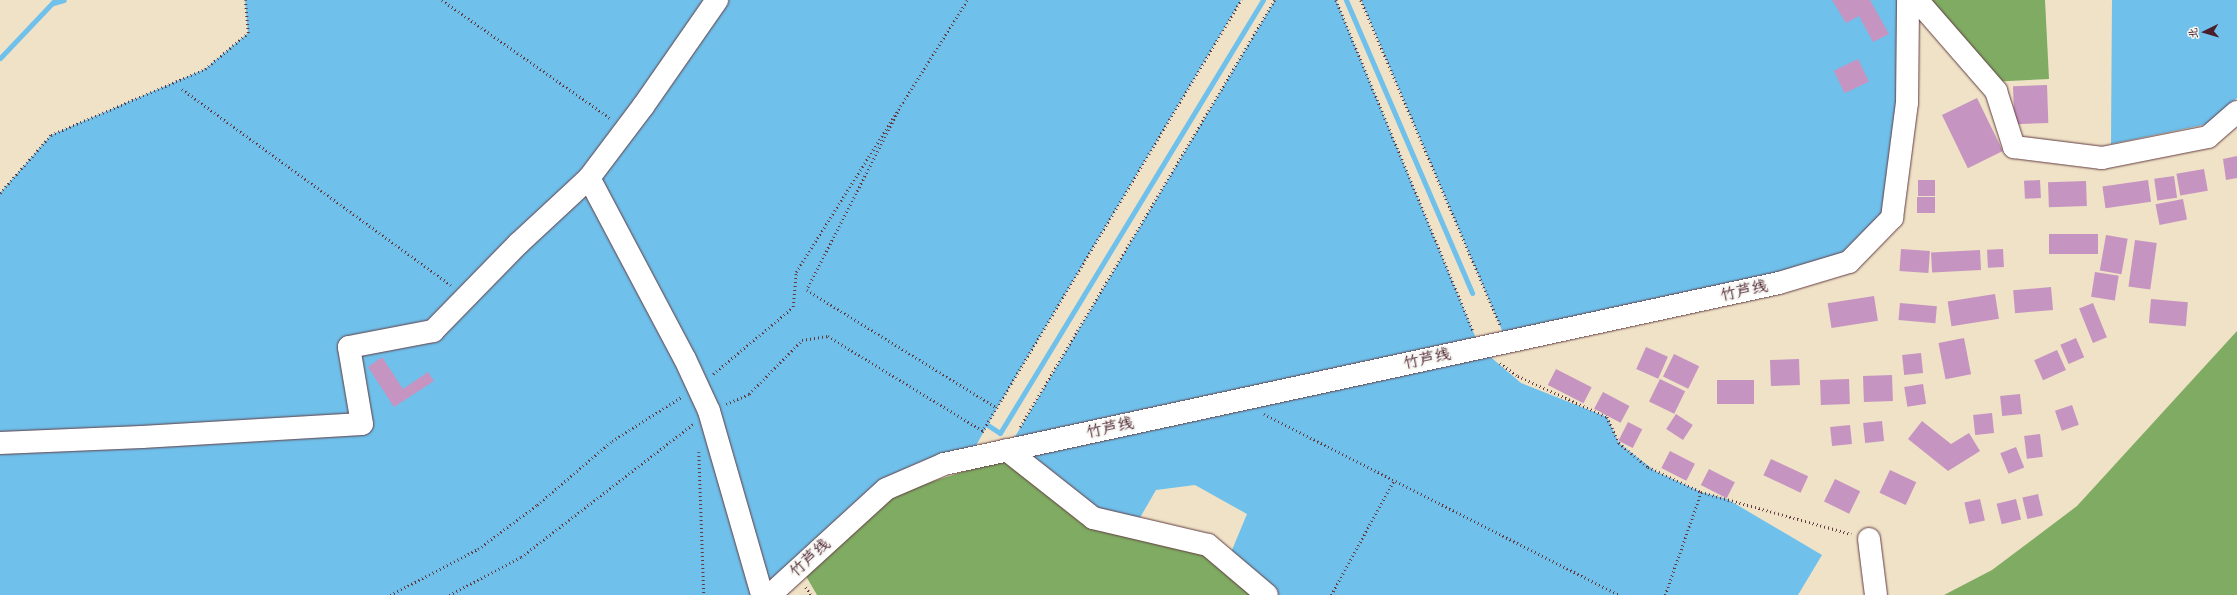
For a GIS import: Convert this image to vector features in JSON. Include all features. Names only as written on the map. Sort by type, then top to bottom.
[{"type":"street","points":[[0,443],[142,437],[362,424],[349,347],[433,331],[518,244],[589,178],[626,130],[717,0]]},
{"type":"street","name":"竹芦线","points":[[770,595],[886,489],[944,464],[1780,283],[1849,262],[1892,218],[1907,103],[1908,0]]},
{"type":"street","points":[[1918,0],[1996,91],[2014,147],[2102,158],[2208,138],[2237,112]]},
{"type":"street","points":[[589,178],[704,400],[762,595]]},
{"type":"street","points":[[1007,450],[1093,518],[1208,545],[1267,595]]},
{"type":"street","points":[[1869,539],[1876,595]]},
{"type":"path","points":[[0,193],[51,135],[205,69],[248,33],[245,0]]},
{"type":"path","points":[[442,0],[626,130]]},
{"type":"path","points":[[449,595],[520,558],[704,400],[793,307],[796,272],[967,0]]},
{"type":"path","points":[[390,595],[478,549],[537,505],[612,441],[704,400],[749,394],[802,340],[828,336],[983,431],[1241,0]]},
{"type":"path","points":[[1007,450],[1275,0]]},
{"type":"path","points":[[1336,0],[1480,348],[1518,376],[1607,417],[1619,443],[1648,467],[1701,492],[1869,539]]},
{"type":"path","points":[[1361,0],[1507,342]]},
{"type":"path","points":[[182,89],[467,296]]},
{"type":"path","points":[[906,97],[807,290],[997,408]]},
{"type":"path","points":[[1237,400],[1620,595]]},
{"type":"path","points":[[699,444],[704,595]]},
{"type":"path","points":[[1331,595],[1394,480]]},
{"type":"path","points":[[1665,595],[1701,492]]},
{"type":"green space","points":[[1918,0],[2045,0],[2049,79],[1989,82]]},
{"type":"green space","points":[[2237,331],[2237,595],[1944,595],[1992,570],[2077,506]]},
{"type":"green space","points":[[1003,459],[1081,523],[1208,545],[1264,595],[817,595],[803,571],[893,494]]},
{"type":"water","points":[[245,0],[1241,0],[997,408],[969,458],[886,489],[787,595],[0,595],[0,193],[51,135],[205,69],[248,33]]},
{"type":"water","points":[[1275,0],[1336,0],[1480,348],[1521,383],[1607,417],[1619,443],[1655,471],[1701,492],[1727,499],[1822,555],[1798,595],[1264,595],[1227,562],[1247,514],[1195,485],[1156,490],[1134,528],[1093,518],[1007,450]]},
{"type":"water","points":[[1361,0],[1908,0],[1892,218],[1849,262],[1507,342]]},
{"type":"water","points":[[2112,0],[2237,0],[2237,98],[2208,124],[2111,144]]},
{"type":"building","points":[[1832,0],[1870,0],[1889,34],[1873,42],[1859,16],[1846,23]]},
{"type":"building","points":[[1858,59],[1869,81],[1845,93],[1834,71]]},
{"type":"building","points":[[2047,85],[2048,123],[2014,124],[2013,86]]},
{"type":"building","points":[[1977,98],[2003,151],[1968,168],[1942,115]]},
{"type":"building","points":[[2237,156],[2237,178],[2226,180],[2223,159]]},
{"type":"building","points":[[2204,169],[2208,191],[2180,196],[2176,174]]},
{"type":"building","points":[[2174,176],[2177,198],[2157,201],[2154,179]]},
{"type":"building","points":[[1918,180],[1935,180],[1935,196],[1918,196]]},
{"type":"building","points":[[2040,180],[2041,198],[2025,199],[2024,181]]},
{"type":"building","points":[[2148,180],[2151,202],[2106,208],[2102,186]]},
{"type":"building","points":[[2086,181],[2087,206],[2049,207],[2048,182]]},
{"type":"building","points":[[1917,197],[1935,197],[1935,213],[1917,213]]},
{"type":"building","points":[[2183,199],[2187,220],[2160,225],[2156,204]]},
{"type":"building","points":[[2049,234],[2098,234],[2098,254],[2049,254]]},
{"type":"building","points":[[2106,235],[2128,239],[2121,274],[2100,270]]},
{"type":"building","points":[[2135,240],[2157,243],[2150,290],[2128,287]]},
{"type":"building","points":[[1901,249],[1930,251],[1928,273],[1899,271]]},
{"type":"building","points":[[2003,249],[2004,267],[1988,268],[1987,250]]},
{"type":"building","points":[[1980,250],[1981,270],[1932,273],[1931,253]]},
{"type":"building","points":[[2095,272],[2119,276],[2115,300],[2091,297]]},
{"type":"building","points":[[2051,287],[2053,310],[2015,313],[2013,290]]},
{"type":"building","points":[[1995,294],[1999,319],[1952,326],[1948,302]]},
{"type":"building","points":[[1874,296],[1878,321],[1831,328],[1828,303]]},
{"type":"building","points":[[2151,299],[2188,302],[2186,326],[2149,323]]},
{"type":"building","points":[[1900,303],[1937,306],[1935,323],[1899,320]]},
{"type":"building","points":[[2093,303],[2107,337],[2093,343],[2079,309]]},
{"type":"building","points":[[1964,338],[1971,374],[1946,379],[1938,343]]},
{"type":"building","points":[[2076,338],[2084,357],[2069,364],[2060,345]]},
{"type":"building","points":[[1646,347],[1668,357],[1658,379],[1636,369]]},
{"type":"building","points":[[2057,350],[2066,370],[2043,380],[2034,360]]},
{"type":"building","points":[[1921,353],[1923,373],[1904,375],[1902,355]]},
{"type":"building","points":[[1674,354],[1699,366],[1688,389],[1663,376]]},
{"type":"building","points":[[382,357],[403,389],[428,372],[434,381],[394,407],[368,367]]},
{"type":"building","points":[[1799,359],[1800,385],[1771,386],[1770,360]]},
{"type":"building","points":[[1556,369],[1592,387],[1583,403],[1548,385]]},
{"type":"building","points":[[1892,375],[1893,401],[1864,402],[1863,376]]},
{"type":"building","points":[[1660,379],[1685,391],[1674,414],[1649,401]]},
{"type":"building","points":[[1849,379],[1850,404],[1821,405],[1820,380]]},
{"type":"building","points":[[1717,380],[1754,380],[1754,404],[1717,404]]},
{"type":"building","points":[[1923,384],[1926,404],[1907,407],[1904,387]]},
{"type":"building","points":[[1603,392],[1629,406],[1621,423],[1594,409]]},
{"type":"building","points":[[2020,394],[2022,414],[2002,416],[2000,396]]},
{"type":"building","points":[[2072,405],[2079,425],[2062,431],[2055,411]]},
{"type":"building","points":[[1992,413],[1994,433],[1975,435],[1973,415]]},
{"type":"building","points":[[1676,414],[1693,425],[1683,440],[1666,429]]},
{"type":"building","points":[[1882,421],[1884,441],[1865,443],[1863,423]]},
{"type":"building","points":[[1922,421],[1951,444],[1969,433],[1980,451],[1948,471],[1908,439]]},
{"type":"building","points":[[1628,422],[1642,429],[1633,448],[1618,441]]},
{"type":"building","points":[[1850,425],[1852,444],[1832,446],[1830,427]]},
{"type":"building","points":[[2040,434],[2043,457],[2027,459],[2024,436]]},
{"type":"building","points":[[2016,447],[2024,467],[2008,474],[2000,453]]},
{"type":"building","points":[[1670,451],[1695,464],[1686,481],[1661,468]]},
{"type":"building","points":[[1771,459],[1808,476],[1801,493],[1763,475]]},
{"type":"building","points":[[1709,469],[1735,482],[1727,498],[1701,485]]},
{"type":"building","points":[[1890,470],[1916,482],[1906,505],[1879,493]]},
{"type":"building","points":[[1835,479],[1860,491],[1849,514],[1824,501]]},
{"type":"building","points":[[2038,494],[2043,515],[2027,519],[2022,498]]},
{"type":"building","points":[[1980,499],[1985,520],[1969,524],[1964,503]]},
{"type":"building","points":[[2016,499],[2021,519],[2002,524],[1997,504]]},
{"type":"waterway","points":[[0,58],[55,0]]},
{"type":"waterway","points":[[53,3],[64,0]]},
{"type":"waterway","points":[[983,422],[1000,433],[1263,0]]},
{"type":"waterway","points":[[1346,0],[1472,293]]}]
